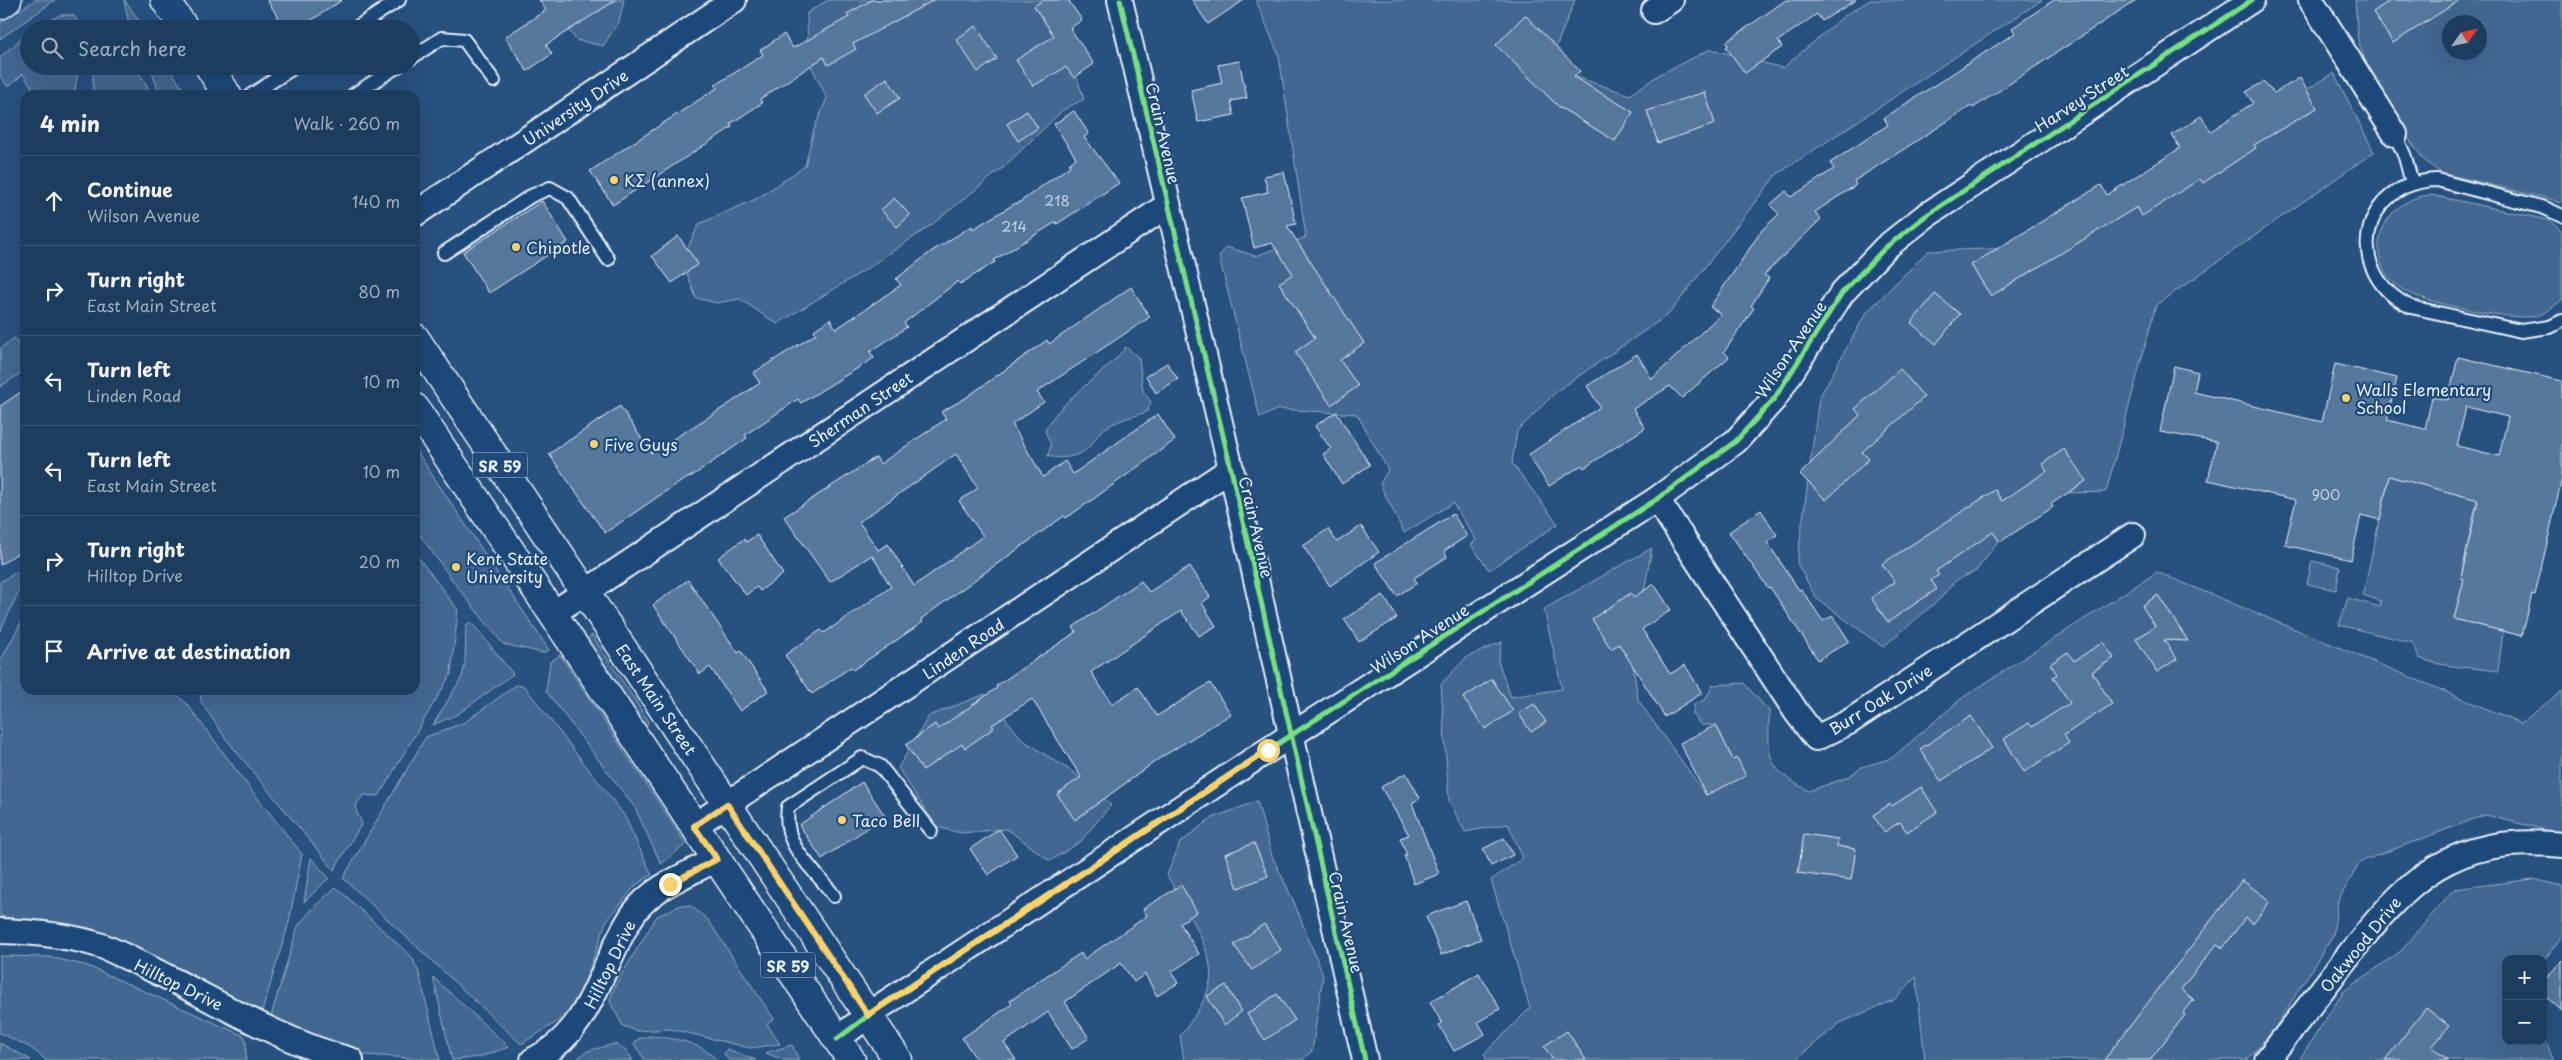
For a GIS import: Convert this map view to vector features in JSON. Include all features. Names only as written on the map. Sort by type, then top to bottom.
[{"type":"main road","points":[[0,5],[7,0]]},
{"type":"main road","points":[[165,0],[179,20]]},
{"type":"main road","points":[[215,75],[224,90]]},
{"type":"main road","name":"East Main Street","points":[[420,345],[898,1060]]},
{"type":"main road","name":"SR 59","points":[[420,416],[844,1049]]},
{"type":"street","name":"University Drive","points":[[420,211],[734,0]]},
{"type":"street","name":"Crain Avenue","points":[[1120,0],[1231,470],[1364,1060]]},
{"type":"street","name":"Harvey Street","points":[[1924,217],[2252,0]]},
{"type":"street","points":[[2311,0],[2395,134]]},
{"type":"street","name":"Sherman Street","points":[[552,614],[1168,205]]},
{"type":"street","name":"Wilson Avenue","points":[[844,1049],[868,1015],[1291,736],[1657,499],[1736,441],[1774,399],[1842,293],[1885,248],[1924,217]]},
{"type":"street","name":"Linden Road","points":[[694,826],[1231,470]]},
{"type":"street","name":"Burr Oak Drive","points":[[1657,499],[1797,713],[1816,738],[1849,722],[2133,535]]},
{"type":"street","name":"Oakwood Drive","points":[[2267,1060],[2375,922],[2398,895],[2420,877],[2438,866],[2479,849],[2508,843],[2536,842],[2562,845]]},
{"type":"street","name":"Hilltop Drive","points":[[533,1060],[546,1054],[568,1036],[585,1013],[610,956],[634,913],[644,901],[663,888],[717,859]]},
{"type":"street","name":"Hilltop Drive","points":[[0,931],[64,937],[102,946],[221,1004],[264,1028],[296,1042],[351,1060]]},
{"type":"lane","points":[[368,20],[399,0]]},
{"type":"lane","points":[[420,52],[442,38],[464,40],[494,81]]},
{"type":"lane","points":[[258,90],[282,75]]},
{"type":"lane","points":[[362,90],[384,75]]},
{"type":"lane","points":[[2395,134],[2405,157],[2412,183]]},
{"type":"lane","points":[[2562,216],[2545,208],[2436,180],[2412,183],[2395,192],[2381,205],[2370,227],[2367,248],[2371,269],[2387,292],[2411,307],[2521,331],[2550,328],[2562,321]]},
{"type":"lane","points":[[444,253],[531,196],[550,188],[568,198],[608,259]]},
{"type":"lane","points":[[834,896],[820,875],[793,847],[786,824],[788,807],[862,758],[880,766],[931,831]]},
{"type":"shaded area","points":[[35,0],[55,0],[27,20],[20,20],[20,25],[0,39],[0,23]]},
{"type":"shaded area","points":[[124,0],[138,20],[128,20]]},
{"type":"shaded area","points":[[548,0],[624,0],[619,22],[603,46],[576,40]]},
{"type":"shaded area","points":[[828,0],[1070,0],[1065,41],[1084,99],[1063,110],[1005,166],[930,226],[865,270],[777,324],[740,299],[716,303],[696,298],[682,260],[699,224],[758,198],[805,166],[814,129],[827,98],[808,60],[807,13]]},
{"type":"shaded area","points":[[1256,0],[1575,0],[1556,47],[1568,74],[1630,95],[1660,74],[1711,49],[1783,68],[1844,16],[1870,0],[2042,0],[1776,175],[1669,314],[1557,391],[1517,431],[1512,463],[1558,524],[1489,570],[1471,545],[1476,540],[1453,503],[1404,533],[1380,484],[1388,470],[1357,414],[1278,409],[1260,418],[1219,257],[1226,247],[1256,256],[1306,237],[1279,56]]},
{"type":"shaded area","points":[[2355,0],[2562,0],[2562,202],[2441,173],[2424,160],[2376,93],[2358,40]]},
{"type":"shaded area","points":[[60,15],[73,15],[77,20],[51,20]]},
{"type":"shaded area","points":[[20,40],[20,75],[22,75],[8,87],[0,76],[0,57]]},
{"type":"shaded area","points":[[2334,73],[2374,152],[2156,305],[2106,492],[2033,494],[1976,571],[1955,581],[1941,598],[1883,647],[1816,598],[1797,563],[1819,398],[1866,313],[1928,251],[2048,247]]},
{"type":"shaded area","points":[[24,75],[77,75],[75,90],[34,90]]},
{"type":"shaded area","points":[[93,75],[140,75],[148,90],[93,90]]},
{"type":"shaded area","points":[[153,75],[174,75],[184,90],[158,90]]},
{"type":"shaded area","points":[[2431,195],[2549,220],[2562,232],[2562,300],[2537,316],[2510,316],[2448,305],[2413,295],[2403,290],[2389,278],[2381,263],[2379,248],[2381,233],[2388,219],[2399,207],[2414,199]]},
{"type":"shaded area","points":[[14,338],[20,346],[20,374],[0,387],[0,349]]},
{"type":"shaded area","points":[[1126,347],[1139,358],[1143,391],[1151,402],[1147,412],[1105,428],[1087,449],[1077,455],[1059,458],[1048,456],[1051,445],[1045,431],[1051,420],[1070,399]]},
{"type":"shaded area","points":[[420,456],[549,650],[543,653],[503,644],[458,588],[420,535]]},
{"type":"shaded area","points":[[2389,476],[2477,499],[2461,577],[2487,584],[2463,585],[2454,619],[2503,631],[2498,671],[2429,661],[2419,658],[2413,643],[2339,625],[2348,598],[2380,607],[2381,601],[2363,595]]},
{"type":"shaded area","points":[[1652,548],[1632,658],[1638,700],[1706,795],[1737,758],[1733,760],[1716,725],[1701,725],[1693,714],[1694,704],[1705,700],[1713,685],[1744,683],[1769,711],[1769,741],[1772,760],[1784,775],[1809,791],[1848,777],[1862,767],[1892,758],[1962,698],[2157,572],[2521,723],[2562,691],[2562,834],[2485,815],[2360,862],[2338,901],[2333,935],[2275,1028],[2247,1060],[1925,1060],[1916,977],[1894,1000],[1840,1023],[1795,1060],[1487,1060],[1484,1054],[1530,1008],[1491,880],[1523,858],[1508,824],[1465,832],[1449,801],[1441,684],[1467,657],[1502,642],[1498,661],[1511,697],[1562,689],[1544,609]]},
{"type":"shaded area","points":[[420,560],[458,610],[451,674],[379,796],[364,795],[357,803],[356,811],[362,823],[334,870],[226,739],[201,702],[200,695],[420,695]]},
{"type":"shaded area","points":[[2312,561],[2340,567],[2336,590],[2307,584]]},
{"type":"shaded area","points":[[18,571],[20,574],[20,589],[0,631],[0,582]]},
{"type":"shaded area","points":[[471,622],[513,674],[458,714],[433,725],[462,677],[465,663],[466,625]]},
{"type":"shaded area","points":[[20,624],[20,695],[177,695],[187,704],[302,854],[289,922],[261,1015],[65,927],[0,916],[0,662]]},
{"type":"shaded area","points":[[592,635],[648,720],[647,725],[642,724],[585,640]]},
{"type":"shaded area","points":[[560,655],[686,844],[661,864],[635,808],[546,691],[550,662]]},
{"type":"shaded area","points":[[516,685],[524,686],[624,815],[652,875],[636,885],[606,922],[581,993],[572,1008],[557,1022],[521,1044],[343,878],[426,737],[465,722]]},
{"type":"shaded area","points":[[985,694],[1023,740],[1074,773],[1111,805],[1080,842],[1050,861],[1007,829],[961,833],[937,827],[898,768],[929,716]]},
{"type":"shaded area","points":[[1257,801],[1272,856],[1294,902],[1323,975],[1312,1051],[1302,1060],[1184,1060],[1180,1036],[1202,1003],[1210,982],[1210,970],[1203,942],[1167,875],[1180,843],[1210,819]]},
{"type":"shaded area","points":[[311,858],[329,878],[304,902]]},
{"type":"shaded area","points":[[2533,879],[2562,886],[2562,936],[2547,957],[2547,955],[2502,955],[2502,1045],[2547,1044],[2554,1060],[2299,1060],[2344,991],[2401,951],[2454,889]]},
{"type":"shaded area","points":[[336,887],[412,957],[419,973],[440,1060],[366,1055],[309,1037],[270,1019],[298,926],[313,908]]},
{"type":"shaded area","points":[[681,905],[691,906],[708,920],[774,1019],[767,1024],[780,1044],[750,1048],[671,1029],[637,1031],[623,1026],[610,999],[617,982],[657,916]]},
{"type":"shaded area","points":[[0,956],[50,957],[88,966],[244,1036],[246,1041],[246,1060],[46,1060],[31,1048],[0,1033]]},
{"type":"shaded area","points":[[433,977],[509,1047],[480,1057],[452,1060]]},
{"type":"shaded area","points":[[650,1036],[668,1038],[695,1045],[717,1060],[645,1060],[634,1044],[638,1039]]},
{"type":"shaded area","points":[[0,1043],[31,1060],[0,1060]]},
{"type":"shaded area","points":[[615,1044],[625,1049],[633,1060],[575,1060],[587,1051]]},
{"type":"shaded area","points":[[792,1045],[799,1060],[785,1060],[765,1053]]},
{"type":"shaded area","points":[[727,1049],[756,1060],[729,1060],[724,1054]]},
{"type":"building","points":[[267,0],[342,0],[312,20],[280,20]]},
{"type":"building","points":[[539,0],[616,0],[546,45],[552,54],[527,71],[505,37],[546,10]]},
{"type":"building","points":[[872,0],[934,0],[853,44],[856,49],[828,65],[824,57],[760,99],[762,103],[730,124],[732,127],[613,205],[590,171],[717,88],[715,85],[763,55],[760,50],[784,34],[793,48],[849,17],[847,14]]},
{"type":"building","points":[[1043,0],[1068,0],[1082,20],[1070,28],[1094,64],[1074,78],[1066,67],[1033,86],[1016,60],[1054,36],[1034,6]]},
{"type":"building","points":[[1192,0],[1244,0],[1208,24]]},
{"type":"building","points":[[1786,0],[1856,0],[1822,21],[1817,14],[1778,41],[1782,47],[1745,73],[1726,47],[1728,46],[1726,42]]},
{"type":"building","points":[[2054,0],[2136,0],[1973,108],[1971,106],[1854,181],[1856,185],[1815,212],[1821,219],[1764,275],[1769,278],[1751,306],[1754,308],[1724,352],[1729,357],[1682,398],[1670,386],[1633,409],[1645,428],[1584,468],[1582,465],[1549,486],[1528,455],[1600,407],[1587,386],[1637,354],[1652,379],[1721,314],[1710,307],[1762,230],[1779,214],[1770,205],[1786,191],[1791,197],[1834,169],[1830,163],[1888,125],[1884,118],[2015,33],[2012,28]]},
{"type":"building","points":[[2391,0],[2460,0],[2393,43],[2373,12]]},
{"type":"building","points":[[1525,15],[1580,71],[1574,77],[1633,112],[1615,141],[1558,106],[1496,45]]},
{"type":"building","points":[[976,26],[997,59],[978,72],[956,39]]},
{"type":"building","points":[[1239,61],[1247,98],[1231,101],[1234,115],[1198,122],[1191,90],[1222,83],[1218,65]]},
{"type":"building","points":[[887,78],[900,98],[877,113],[864,94]]},
{"type":"building","points":[[2300,78],[2317,108],[2254,145],[2256,148],[2203,183],[2200,179],[2142,216],[2137,207],[1991,296],[1971,265],[2101,185],[2107,195],[2180,148],[2172,135],[2201,116],[2211,131],[2253,103],[2246,92],[2263,82],[2274,93]]},
{"type":"building","points":[[1705,92],[1715,124],[1658,143],[1647,111]]},
{"type":"building","points":[[1027,111],[1038,128],[1018,141],[1007,124]]},
{"type":"building","points":[[1074,111],[1089,134],[1084,137],[1119,183],[1057,224],[1056,222],[994,260],[995,262],[960,284],[958,281],[904,323],[907,327],[870,352],[874,358],[801,403],[798,399],[745,435],[747,438],[605,533],[549,454],[620,406],[651,453],[726,406],[760,383],[753,373],[816,334],[814,330],[830,319],[836,329],[901,285],[896,279],[932,251],[972,226],[973,229],[1017,204],[1070,166],[1069,164],[1076,158],[1054,124]]},
{"type":"building","points":[[1284,172],[1296,224],[1287,226],[1364,343],[1340,360],[1358,386],[1331,405],[1295,352],[1315,338],[1279,283],[1293,274],[1272,243],[1254,248],[1242,198],[1268,192],[1264,176]]},
{"type":"building","points":[[894,198],[910,215],[897,227],[881,210]]},
{"type":"building","name":"Chipotle","points":[[542,201],[568,242],[489,293],[463,252]]},
{"type":"building","points":[[678,236],[698,264],[672,283],[652,256]]},
{"type":"building","points":[[1131,287],[1150,317],[1037,392],[1044,402],[1012,424],[1043,477],[1065,461],[1073,474],[1158,414],[1175,440],[1092,500],[1066,518],[1064,516],[962,589],[921,619],[923,622],[853,670],[851,667],[812,694],[785,655],[821,630],[824,633],[891,587],[872,555],[830,582],[784,517],[876,457],[880,464],[946,419],[941,412],[964,399],[1047,340],[1049,344]],"holes":[[[956,454],[978,488],[959,501],[983,536],[914,586],[888,544],[878,550],[859,522]]]},
{"type":"building","points":[[1935,294],[1960,314],[1936,344],[1911,323]]},
{"type":"building","name":"Walls Elementary School","points":[[2458,357],[2562,381],[2562,478],[2535,595],[2532,594],[2522,636],[2454,619],[2464,579],[2461,578],[2478,500],[2389,476],[2380,520],[2361,515],[2351,560],[2285,545],[2296,500],[2208,480],[2217,442],[2160,432],[2174,366],[2198,372],[2194,392],[2322,422],[2335,364],[2397,378],[2387,420],[2425,429],[2432,397],[2448,400]],"holes":[[[2466,407],[2508,417],[2499,456],[2457,446]]]},
{"type":"building","points":[[1167,363],[1178,379],[1156,393],[1146,376]]},
{"type":"building","points":[[1900,369],[1924,397],[1862,452],[1869,459],[1826,500],[1800,474],[1860,415],[1855,409]]},
{"type":"building","points":[[20,392],[20,551],[0,565],[0,406]]},
{"type":"building","points":[[1336,412],[1370,465],[1342,484],[1323,454],[1331,449],[1315,426]]},
{"type":"building","points":[[2064,449],[2086,481],[2051,504],[2053,507],[2000,542],[1993,532],[1936,571],[1939,575],[1931,580],[1937,589],[1888,622],[1871,598],[1895,582],[1882,564],[1995,490],[2002,501],[2047,471],[2042,464]]},
{"type":"building","points":[[1761,510],[1777,535],[1767,542],[1799,590],[1801,589],[1823,621],[1833,616],[1849,641],[1818,660],[1770,587],[1768,588],[1729,532]]},
{"type":"building","points":[[1453,514],[1467,536],[1444,551],[1447,557],[1414,578],[1417,583],[1397,596],[1375,563]]},
{"type":"building","points":[[1361,526],[1379,552],[1330,586],[1303,546],[1328,529],[1337,542]]},
{"type":"building","points":[[757,535],[783,574],[760,591],[757,587],[746,595],[718,558],[744,539],[746,542]]},
{"type":"building","points":[[1190,566],[1210,597],[1202,603],[1216,626],[1199,636],[1181,611],[1091,672],[1112,704],[1138,687],[1157,716],[1210,683],[1231,714],[1160,758],[1075,820],[1057,794],[1081,777],[1032,699],[992,725],[994,728],[965,748],[962,744],[923,770],[906,745],[935,724],[938,729],[997,688],[996,686],[1076,632],[1073,627],[1141,581],[1149,592]]},
{"type":"building","points":[[688,580],[738,653],[741,651],[768,691],[740,711],[710,667],[700,674],[653,605]]},
{"type":"building","points":[[1654,584],[1671,610],[1642,629],[1670,674],[1685,665],[1702,693],[1665,717],[1619,644],[1611,649],[1592,619],[1631,593],[1634,597]]},
{"type":"building","points":[[1383,595],[1397,618],[1359,642],[1344,619]]},
{"type":"building","points":[[2158,595],[2188,641],[2164,640],[2177,659],[2157,672],[2136,639],[2155,626],[2142,606]]},
{"type":"building","points":[[2103,642],[2114,658],[2092,672],[2112,704],[2064,735],[2069,743],[2024,772],[2004,739],[2029,723],[2032,727],[2070,703],[2053,677],[2057,674],[2050,664],[2068,652],[2074,661]]},
{"type":"building","points":[[1492,679],[1513,711],[1485,729],[1463,698]]},
{"type":"building","points":[[1534,704],[1546,722],[1531,732],[1519,714]]},
{"type":"building","points":[[1971,716],[1992,748],[1941,781],[1920,749]]},
{"type":"building","points":[[1716,725],[1733,760],[1737,758],[1746,776],[1706,795],[1680,743]]},
{"type":"building","points":[[1406,773],[1420,798],[1412,803],[1439,874],[1414,884],[1404,855],[1407,855],[1400,838],[1409,835],[1381,787]]},
{"type":"building","name":"Taco Bell","points":[[862,782],[885,816],[822,859],[799,825]]},
{"type":"building","points":[[1921,787],[1937,812],[1907,832],[1900,822],[1884,832],[1873,815],[1890,804],[1892,806]]},
{"type":"building","points":[[999,829],[1017,855],[988,875],[970,849]]},
{"type":"building","points":[[1804,834],[1838,839],[1837,846],[1856,849],[1851,880],[1798,873]]},
{"type":"building","points":[[1504,838],[1513,855],[1491,866],[1483,849]]},
{"type":"building","points":[[1254,843],[1268,876],[1238,888],[1225,854]]},
{"type":"building","points":[[2242,880],[2270,901],[2253,924],[2245,918],[2223,948],[2217,944],[2181,989],[2194,1000],[2183,1013],[2185,1015],[2150,1060],[2104,1060]]},
{"type":"building","points":[[1181,885],[1197,912],[1180,923],[1199,954],[1171,972],[1178,983],[1157,996],[1145,974],[1134,982],[1121,963],[1065,1002],[1089,1038],[1072,1049],[1048,1012],[1004,1043],[1016,1060],[977,1060],[962,1038],[1012,1004],[1010,1001],[1040,980],[1081,953],[1084,959],[1147,916],[1143,909]]},
{"type":"building","points":[[1466,901],[1481,939],[1441,955],[1426,916]]},
{"type":"building","points":[[1264,924],[1281,950],[1252,970],[1234,945]]},
{"type":"building","points":[[2562,960],[2562,1011],[2547,998],[2547,977]]},
{"type":"building","points":[[1479,973],[1500,1009],[1478,1022],[1485,1034],[1454,1051],[1439,1025],[1442,1023],[1430,1002]]},
{"type":"building","points":[[1226,985],[1241,1012],[1224,1025],[1207,996]]},
{"type":"building","points":[[1277,994],[1295,1020],[1265,1040],[1247,1014]]},
{"type":"building","points":[[2426,1008],[2449,1026],[2432,1047],[2448,1060],[2385,1060]]},
{"type":"building","points":[[1567,1031],[1586,1060],[1553,1060],[1544,1046]]},
{"type":"cycle path","points":[[1120,0],[1231,469],[1365,1060]]},
{"type":"cycle path","points":[[837,1039],[881,1006],[1256,758],[1657,499],[1736,441],[1774,399],[1842,293],[1885,248],[1924,217],[2252,0]]},
{"type":"place","name":"ΚΣ (annex)","points":[[614,180]]},
{"type":"place","name":"Chipotle","points":[[516,247]]},
{"type":"place","name":"Walls Elementary School","points":[[2346,398]]},
{"type":"place","name":"Five Guys","points":[[594,444]]},
{"type":"place","name":"Kent State University","points":[[456,567]]},
{"type":"place","name":"Taco Bell","points":[[842,820]]},
{"type":"route","points":[[670,884],[717,859],[694,826],[727,804],[868,1015],[1268,750]]}]
